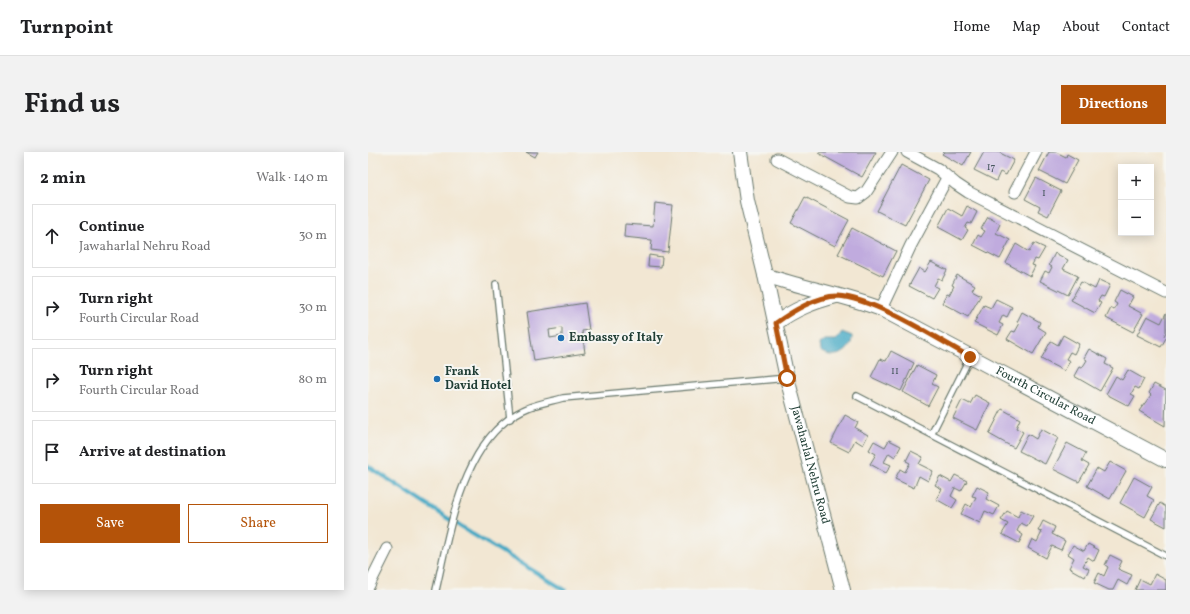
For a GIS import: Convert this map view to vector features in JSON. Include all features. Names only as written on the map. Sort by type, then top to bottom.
[{"type":"street","name":"Jawaharlal Nehru Road","points":[[740,152],[747,201],[776,323],[787,378],[843,590]]},
{"type":"street","points":[[777,159],[850,197],[858,198],[866,192],[892,152]]},
{"type":"street","points":[[907,152],[938,169],[947,178],[968,192],[1166,294]]},
{"type":"street","points":[[1015,192],[1036,152]]},
{"type":"street","points":[[881,309],[911,244],[947,178]]},
{"type":"street","name":"Fourth Circular Road","points":[[765,275],[881,309],[1166,460]]},
{"type":"street","name":"Fourth Circular Road","points":[[776,323],[792,311],[805,305],[836,296]]},
{"type":"street","points":[[368,587],[387,549]]},
{"type":"lane","points":[[496,284],[510,419]]},
{"type":"lane","points":[[932,433],[970,357]]},
{"type":"lane","points":[[436,590],[449,534],[466,476],[481,448],[499,427],[510,419],[530,407],[563,398],[787,378]]},
{"type":"lane","points":[[857,396],[932,433],[1166,556]]},
{"type":"water","points":[[842,332],[852,336],[849,347],[845,351],[841,354],[830,355],[820,351],[819,344],[824,340],[836,340]]},
{"type":"building","points":[[526,152],[538,152],[535,157]]},
{"type":"building","points":[[876,152],[862,177],[818,153]]},
{"type":"building","points":[[944,152],[971,152],[963,166],[942,154]]},
{"type":"building","points":[[984,152],[998,152],[1014,160],[1006,175],[1000,172],[996,181],[974,170]]},
{"type":"building","points":[[1049,152],[1056,152],[1066,157],[1067,154],[1078,160],[1065,184],[1039,171]]},
{"type":"building","points":[[901,165],[929,180],[905,225],[877,211]]},
{"type":"building","points":[[1036,178],[1061,191],[1048,216],[1038,211],[1040,207],[1025,199]]},
{"type":"building","points":[[805,197],[849,220],[835,246],[791,223]]},
{"type":"building","points":[[655,203],[673,205],[668,252],[651,250],[652,240],[624,237],[625,224],[653,226]]},
{"type":"building","points":[[967,206],[977,212],[971,224],[968,223],[965,228],[968,230],[962,240],[938,227],[948,208],[962,216]]},
{"type":"building","points":[[988,217],[1000,224],[996,233],[1010,240],[1000,259],[973,245],[978,235],[981,237],[985,231],[981,229]]},
{"type":"building","points":[[852,228],[896,251],[883,276],[838,254]]},
{"type":"building","points":[[1034,243],[1045,248],[1038,260],[1035,259],[1032,265],[1035,266],[1030,276],[1006,263],[1016,244],[1029,252]]},
{"type":"building","points":[[1055,253],[1068,260],[1063,269],[1078,276],[1068,295],[1040,281],[1045,271],[1049,273],[1052,267],[1049,265]]},
{"type":"building","points":[[649,255],[662,257],[661,267],[648,266]]},
{"type":"building","points":[[931,262],[947,270],[942,280],[938,278],[934,286],[938,288],[932,298],[909,286],[919,268],[925,272]]},
{"type":"building","points":[[957,275],[975,285],[972,290],[981,295],[968,317],[942,303],[954,286],[952,285]]},
{"type":"building","points":[[1099,280],[1110,285],[1104,297],[1101,296],[1098,301],[1101,303],[1095,313],[1071,300],[1081,282],[1095,289]]},
{"type":"building","points":[[1120,290],[1133,297],[1128,306],[1143,314],[1133,332],[1106,318],[1111,308],[1114,310],[1117,304],[1114,302]]},
{"type":"building","points":[[996,299],[1012,307],[1007,317],[1003,315],[999,323],[1003,325],[998,335],[974,323],[984,305],[991,308]]},
{"type":"building","points":[[585,303],[589,330],[582,331],[585,353],[534,361],[527,312]],"holes":[[[562,328],[562,336],[550,338],[549,330]]]},
{"type":"building","points":[[1022,312],[1040,322],[1038,327],[1046,332],[1033,354],[1007,339],[1012,331],[1015,332],[1020,323],[1017,322]]},
{"type":"building","points":[[1166,313],[1166,332],[1164,336],[1166,338],[1161,347],[1137,335],[1147,316],[1161,323]]},
{"type":"building","points":[[1063,335],[1079,344],[1074,354],[1070,352],[1066,359],[1070,361],[1064,371],[1041,359],[1051,341],[1058,345]]},
{"type":"building","points":[[1089,349],[1107,359],[1105,364],[1113,368],[1100,391],[1074,376],[1079,367],[1082,368],[1087,360],[1084,358]]},
{"type":"building","points":[[891,351],[914,363],[901,391],[871,377],[880,359],[886,361]]},
{"type":"building","points":[[917,365],[936,375],[932,384],[938,387],[928,406],[903,392]]},
{"type":"building","points":[[1128,370],[1144,379],[1139,389],[1135,387],[1131,394],[1135,396],[1129,406],[1106,394],[1116,376],[1122,380]]},
{"type":"building","points":[[1154,384],[1166,390],[1165,426],[1139,411],[1151,395],[1149,393]]},
{"type":"building","points":[[975,395],[990,403],[977,430],[953,418],[962,400],[970,404]]},
{"type":"building","points":[[1002,409],[1020,419],[1016,428],[1023,432],[1014,448],[989,434]]},
{"type":"building","points":[[845,415],[858,422],[855,428],[868,435],[863,445],[855,440],[849,452],[831,443]]},
{"type":"building","points":[[1041,429],[1058,438],[1045,464],[1019,451],[1028,434],[1036,439]]},
{"type":"building","points":[[889,440],[901,446],[895,457],[889,453],[884,462],[891,465],[886,473],[870,464],[876,454],[869,450],[874,441],[885,447]]},
{"type":"building","points":[[1067,443],[1086,453],[1082,461],[1089,465],[1079,482],[1053,469]]},
{"type":"building","points":[[911,451],[923,457],[919,464],[933,471],[928,481],[919,476],[914,488],[895,479],[900,469],[905,472],[910,463],[906,461]]},
{"type":"building","points":[[1110,462],[1126,471],[1110,499],[1087,486],[1097,468],[1104,472]]},
{"type":"building","points":[[955,475],[967,481],[961,491],[955,488],[951,496],[957,500],[952,508],[936,499],[942,489],[935,485],[940,476],[951,482]]},
{"type":"building","points":[[1134,477],[1152,487],[1147,496],[1154,500],[1145,517],[1120,503]]},
{"type":"building","points":[[977,486],[989,492],[986,499],[999,506],[994,515],[985,511],[980,523],[961,514],[966,504],[971,507],[976,497],[972,496]]},
{"type":"building","points":[[1160,503],[1166,507],[1166,527],[1151,519]]},
{"type":"building","points":[[1021,510],[1033,516],[1027,526],[1021,523],[1017,531],[1023,535],[1019,543],[1002,534],[1008,524],[1001,520],[1007,511],[1018,517]]},
{"type":"building","points":[[1043,521],[1055,527],[1052,534],[1065,541],[1061,550],[1052,546],[1046,558],[1028,548],[1032,539],[1037,542],[1042,532],[1038,531]]},
{"type":"building","points":[[1088,544],[1099,550],[1094,561],[1088,557],[1083,566],[1089,569],[1085,577],[1069,568],[1074,558],[1068,554],[1073,545],[1084,551]]},
{"type":"building","points":[[1110,555],[1122,561],[1118,569],[1132,575],[1127,585],[1118,580],[1113,590],[1109,590],[1094,583],[1099,573],[1104,576],[1108,567],[1105,565]]},
{"type":"building","points":[[1155,574],[1166,580],[1166,590],[1135,590],[1140,579],[1150,584]]},
{"type":"waterway","points":[[368,466],[464,529],[565,590]]},
{"type":"place","name":"Embassy of Italy","points":[[561,338]]},
{"type":"place","name":"Frank David Hotel","points":[[437,379]]},
{"type":"route","points":[[787,378],[776,323],[792,311],[812,302],[836,296],[869,304],[881,309],[970,357]]}]
